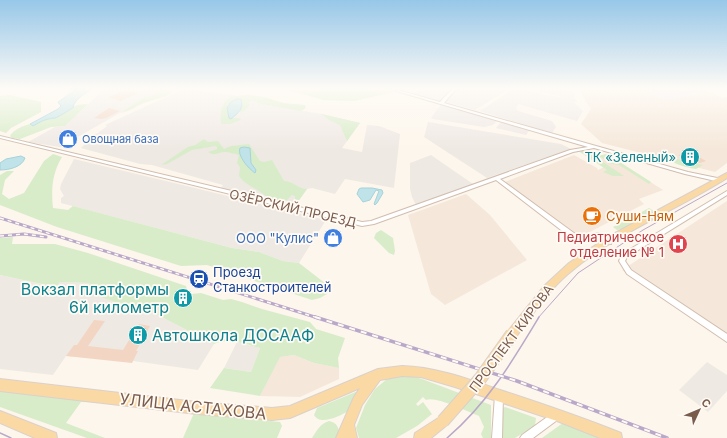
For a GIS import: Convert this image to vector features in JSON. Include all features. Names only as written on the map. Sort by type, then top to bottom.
[{"type":"main road","name":"ПРОСПЕКТ КИРОВА","points":[[420,438],[443,421],[474,387],[495,360],[530,309],[558,278],[572,266],[609,242],[727,175]]},
{"type":"main road","points":[[342,438],[350,432],[358,401],[367,386],[378,374],[402,371],[421,372],[455,381],[557,415],[616,438]]},
{"type":"main road","name":"УЛИЦА АСТАХОВА","points":[[0,385],[197,408],[272,414],[290,412],[303,408],[378,374]]},
{"type":"main road","points":[[0,417],[51,438]]},
{"type":"street","points":[[460,108],[594,147]]},
{"type":"street","name":"ОЗЁРСКИЙ ПРОЕЗД","points":[[0,137],[362,224],[372,223],[572,151],[594,147],[687,173],[720,180]]},
{"type":"street","points":[[496,178],[576,238],[586,240],[598,235],[609,242]]},
{"type":"street","points":[[727,193],[622,257],[622,261],[629,272],[727,338]]},
{"type":"street","points":[[497,438],[499,395]]},
{"type":"street","points":[[524,438],[557,415]]},
{"type":"shaded area","points":[[83,108],[129,108],[60,147],[28,142],[55,127],[65,126]]},
{"type":"shaded area","points":[[141,108],[288,108],[322,114],[360,123],[342,148],[362,152],[367,125],[379,126],[400,134],[394,188],[345,179],[335,194],[312,188],[307,189],[297,203],[221,188],[223,185],[152,165],[140,164],[81,148],[92,137],[90,136],[98,133],[107,126],[105,125]]},
{"type":"shaded area","points":[[438,108],[458,108],[497,121],[493,125],[484,127],[431,118]]},
{"type":"shaded area","points":[[484,108],[516,108],[518,111],[552,121],[556,127],[552,133],[480,111]]},
{"type":"shaded area","points":[[533,108],[580,108],[583,111],[577,121]]},
{"type":"shaded area","points":[[727,108],[727,163],[715,172],[602,143],[581,124],[591,109]]},
{"type":"shaded area","points":[[428,122],[561,144],[571,149],[487,178],[424,137]]},
{"type":"shaded area","points":[[501,122],[529,131],[526,135],[496,128]]},
{"type":"shaded area","points":[[607,154],[663,190],[639,199],[644,204],[580,237],[505,182],[574,155],[598,170],[604,167],[592,158]]},
{"type":"shaded area","points":[[431,155],[473,184],[416,205],[410,189],[410,163]]},
{"type":"shaded area","points":[[74,159],[326,220],[299,263],[283,261],[259,252],[232,248],[61,203],[61,198],[64,196],[60,189],[61,184]]},
{"type":"shaded area","points":[[466,194],[490,215],[527,260],[445,305],[431,294],[408,215]]},
{"type":"shaded area","points":[[727,201],[727,341],[622,270]]},
{"type":"shaded area","points":[[0,275],[55,287],[60,282],[91,283],[103,292],[99,296],[129,307],[148,310],[214,344],[198,370],[133,361],[66,356],[53,375],[0,369]]},
{"type":"shaded area","points":[[237,342],[260,348],[251,372],[224,368]]},
{"type":"shaded area","points":[[294,355],[314,363],[339,368],[339,379],[300,397],[260,396],[279,357]]},
{"type":"shaded area","points":[[707,362],[727,375],[727,391],[708,412],[679,390]]},
{"type":"green space","points":[[0,108],[41,108],[41,112],[11,128],[6,133],[0,131]]},
{"type":"green space","points":[[71,108],[83,108],[65,126],[51,127],[20,139],[12,138],[10,136],[14,131],[22,127],[30,124],[33,126],[46,119],[60,115]]},
{"type":"green space","points":[[128,108],[132,108],[127,111],[121,113]]},
{"type":"green space","points":[[222,108],[227,108],[229,118],[239,118],[241,120],[230,124],[222,124]]},
{"type":"green space","points":[[241,108],[247,108],[244,111],[240,112]]},
{"type":"green space","points":[[286,108],[305,108],[301,111]]},
{"type":"green space","points":[[322,114],[360,123],[347,141],[340,125],[329,120]]},
{"type":"green space","points":[[204,139],[208,142],[218,141],[224,149],[231,146],[249,144],[260,161],[264,162],[272,160],[284,181],[307,189],[297,203],[295,196],[292,195],[284,203],[270,200],[241,179],[239,176],[240,167],[237,163],[239,155],[227,152],[215,154],[208,152],[217,149],[215,146],[192,150],[167,164],[161,165],[188,147],[195,145]],"holes":[[[240,148],[250,148],[251,163],[256,170],[252,171],[242,158],[240,152]]]},
{"type":"green space","points":[[582,150],[594,152],[592,153],[597,156],[607,154],[651,182],[649,184],[619,165],[612,164],[601,157],[600,160],[624,176],[613,176],[603,172],[607,170],[580,152]]},
{"type":"green space","points":[[53,154],[62,157],[54,176],[52,195],[53,208],[68,210],[73,206],[232,248],[259,252],[283,261],[299,263],[330,287],[327,294],[312,300],[207,265],[181,266],[57,227],[0,205],[0,175],[7,171],[14,171],[5,180],[2,194],[9,199],[24,193],[44,161]]},
{"type":"green space","points":[[663,156],[703,165],[696,169],[687,167],[675,163]]},
{"type":"green space","points":[[649,208],[654,211],[622,229],[617,230],[613,227]]},
{"type":"green space","points":[[381,230],[393,238],[395,251],[394,255],[389,253],[374,238],[376,233]]},
{"type":"green space","points":[[13,237],[12,244],[55,244],[88,253],[186,286],[187,290],[192,294],[201,293],[223,300],[231,299],[310,322],[316,329],[345,338],[338,358],[339,368],[314,363],[294,355],[280,357],[260,396],[210,388],[224,368],[251,372],[260,348],[231,341],[214,344],[148,310],[129,307],[98,296],[102,292],[86,290],[90,283],[60,282],[56,287],[0,275],[0,238]]},
{"type":"green space","points":[[399,376],[414,376],[491,405],[491,438],[483,438],[481,434],[484,427],[479,416],[444,402],[431,399],[426,400],[423,397],[416,404],[418,406],[423,402],[432,414],[417,426],[396,438],[359,438],[356,428],[365,405],[375,389],[387,379]]},
{"type":"green space","points":[[0,389],[123,403],[81,402],[66,423],[105,438],[87,438],[0,407]]},
{"type":"green space","points":[[358,391],[347,412],[335,418],[325,420],[321,420],[314,415],[317,408]]},
{"type":"green space","points":[[505,407],[536,418],[535,426],[515,438],[499,438],[501,409]]},
{"type":"green space","points":[[194,413],[280,422],[282,426],[277,438],[183,438]]},
{"type":"green space","points":[[567,420],[610,438],[542,438]]},
{"type":"green space","points":[[329,421],[338,427],[339,438],[312,438],[321,426]]},
{"type":"water","points":[[72,108],[56,118],[44,120],[33,126],[30,124],[58,109]]},
{"type":"water","points":[[227,108],[241,108],[231,119],[229,118]]},
{"type":"water","points":[[240,148],[250,148],[251,163],[256,170],[255,173],[250,169],[240,155]]},
{"type":"water","points":[[21,156],[25,158],[18,166],[11,169],[0,170],[0,163],[6,159]]},
{"type":"water","points":[[361,188],[382,190],[383,193],[375,205],[374,204],[379,191],[376,190],[370,200],[363,202],[357,194]]},
{"type":"building","points":[[108,108],[120,111],[106,118],[94,118]]},
{"type":"building","name":"ТК «Зеленый»","points":[[691,152],[706,161],[700,163],[685,159],[678,155]]},
{"type":"building","name":"Вокзал платформы 6й километр","points":[[182,293],[191,296],[184,304],[176,301]]},
{"type":"building","name":"Автошкола ДОСААФ","points":[[94,320],[105,321],[88,346],[123,350],[139,324],[150,326],[136,351],[138,351],[132,363],[66,356],[74,345],[77,345]]},
{"type":"tram line","points":[[538,318],[578,273],[643,230],[727,183]]},
{"type":"tram line","points":[[447,438],[487,397],[509,366],[539,317]]},
{"type":"tram line","points":[[0,433],[11,438]]},
{"type":"railway","points":[[0,218],[318,318]]},
{"type":"railway","points":[[0,236],[24,234],[46,237]]},
{"type":"railway","points":[[315,317],[517,381],[667,438]]},
{"type":"place","name":"Овощная база","points":[[68,139]]},
{"type":"place","name":"ТК «Зеленый»","points":[[690,157]]},
{"type":"place","name":"Суши-Ням","points":[[592,216]]},
{"type":"place","name":"ООО \"Кулис\"","points":[[333,238]]},
{"type":"place","name":"Педиатрическое отделение № 1","points":[[678,244]]},
{"type":"place","name":"Проезд Станкостроителей","points":[[199,279]]},
{"type":"place","name":"Вокзал платформы 6й километр","points":[[183,298]]},
{"type":"place","name":"Автошкола ДОСААФ","points":[[138,335]]}]
